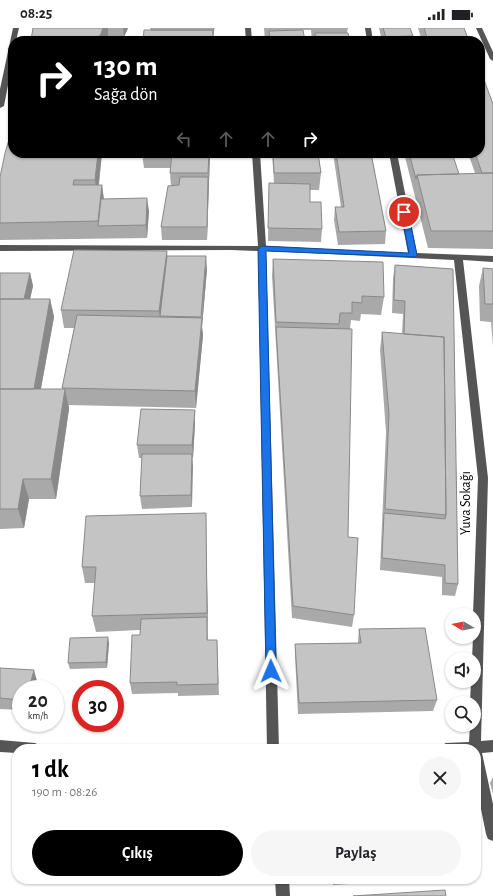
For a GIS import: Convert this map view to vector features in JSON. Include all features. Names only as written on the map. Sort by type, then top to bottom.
[{"type":"street","points":[[485,41],[493,59]]},
{"type":"street","points":[[0,106],[8,67]]},
{"type":"street","points":[[256,158],[262,249],[273,744]]},
{"type":"street","points":[[394,158],[413,255]]},
{"type":"street","points":[[0,248],[231,247],[493,259]]},
{"type":"street","name":"Yuva Sokağı","points":[[458,257],[483,478],[475,744]]},
{"type":"street","points":[[0,746],[12,747]]},
{"type":"street","points":[[481,749],[493,746]]},
{"type":"street","name":"Yuva Sokağı","points":[[481,778],[493,834]]},
{"type":"street","points":[[282,884],[283,896]]},
{"type":"building","points":[[33,28],[103,28],[100,36],[32,36]]},
{"type":"building","points":[[151,28],[214,28],[213,34],[213,30],[151,30]]},
{"type":"building","points":[[383,28],[410,28],[413,36],[386,36]]},
{"type":"building","points":[[424,28],[464,28],[467,36],[426,36]]},
{"type":"building","points":[[144,30],[213,30],[213,36],[143,36]]},
{"type":"building","points":[[303,30],[304,36],[270,36],[269,31]]},
{"type":"building","points":[[315,33],[348,33],[349,36],[315,36]]},
{"type":"building","points":[[485,82],[493,104],[493,173],[482,173],[477,158],[485,158]]},
{"type":"building","points":[[8,143],[8,158],[97,158],[95,180],[74,180],[73,185],[102,185],[98,221],[0,223],[0,177]]},
{"type":"building","points":[[172,158],[209,158],[208,173],[170,173]]},
{"type":"building","points":[[273,158],[319,158],[321,173],[274,173]]},
{"type":"building","points":[[337,158],[372,158],[386,231],[339,232],[335,207],[344,207]]},
{"type":"building","points":[[410,158],[454,158],[459,174],[417,175],[416,179]]},
{"type":"building","points":[[493,173],[493,231],[431,231],[417,175]]},
{"type":"building","points":[[180,177],[208,177],[207,227],[161,227],[168,186],[179,185]]},
{"type":"building","points":[[269,183],[310,184],[310,202],[321,202],[322,229],[268,228]]},
{"type":"building","points":[[147,198],[146,225],[98,226],[101,199]]},
{"type":"building","points":[[74,250],[167,251],[159,311],[61,310]]},
{"type":"building","points":[[167,256],[206,256],[201,317],[160,316]]},
{"type":"building","points":[[273,259],[383,262],[384,297],[362,296],[362,303],[352,302],[352,313],[340,313],[339,324],[276,322]]},
{"type":"building","points":[[395,265],[453,269],[458,584],[445,583],[445,565],[382,558],[384,513],[445,519],[446,515],[444,337],[404,334],[405,301],[394,300]]},
{"type":"building","points":[[483,268],[493,269],[493,304],[485,304]]},
{"type":"building","points":[[0,273],[30,273],[24,299],[0,299]]},
{"type":"building","points":[[0,299],[50,299],[34,389],[0,389]]},
{"type":"building","points":[[77,315],[202,318],[195,391],[62,388]]},
{"type":"building","points":[[276,327],[352,329],[348,537],[358,538],[354,615],[293,606]]},
{"type":"building","points":[[382,332],[444,337],[446,515],[385,509],[389,414]]},
{"type":"building","points":[[0,389],[65,389],[51,479],[23,479],[18,509],[0,509]]},
{"type":"building","points":[[141,409],[195,410],[192,445],[137,445]]},
{"type":"building","points":[[142,454],[192,454],[191,495],[140,496]]},
{"type":"building","points":[[206,513],[207,613],[92,616],[96,567],[82,567],[86,516]]},
{"type":"building","points":[[207,617],[207,640],[217,640],[218,684],[177,685],[177,682],[130,683],[132,635],[140,635],[141,619]]},
{"type":"building","points":[[425,628],[437,700],[299,703],[295,644],[361,643],[359,629]]},
{"type":"building","points":[[108,637],[106,662],[68,663],[70,638]]},
{"type":"building","points":[[0,668],[34,670],[31,680],[12,680],[12,699],[0,698]]},
{"type":"building","points":[[445,890],[446,896],[353,896]]},
{"type":"route","points":[[271,671],[262,249],[413,255],[404,212]]}]
